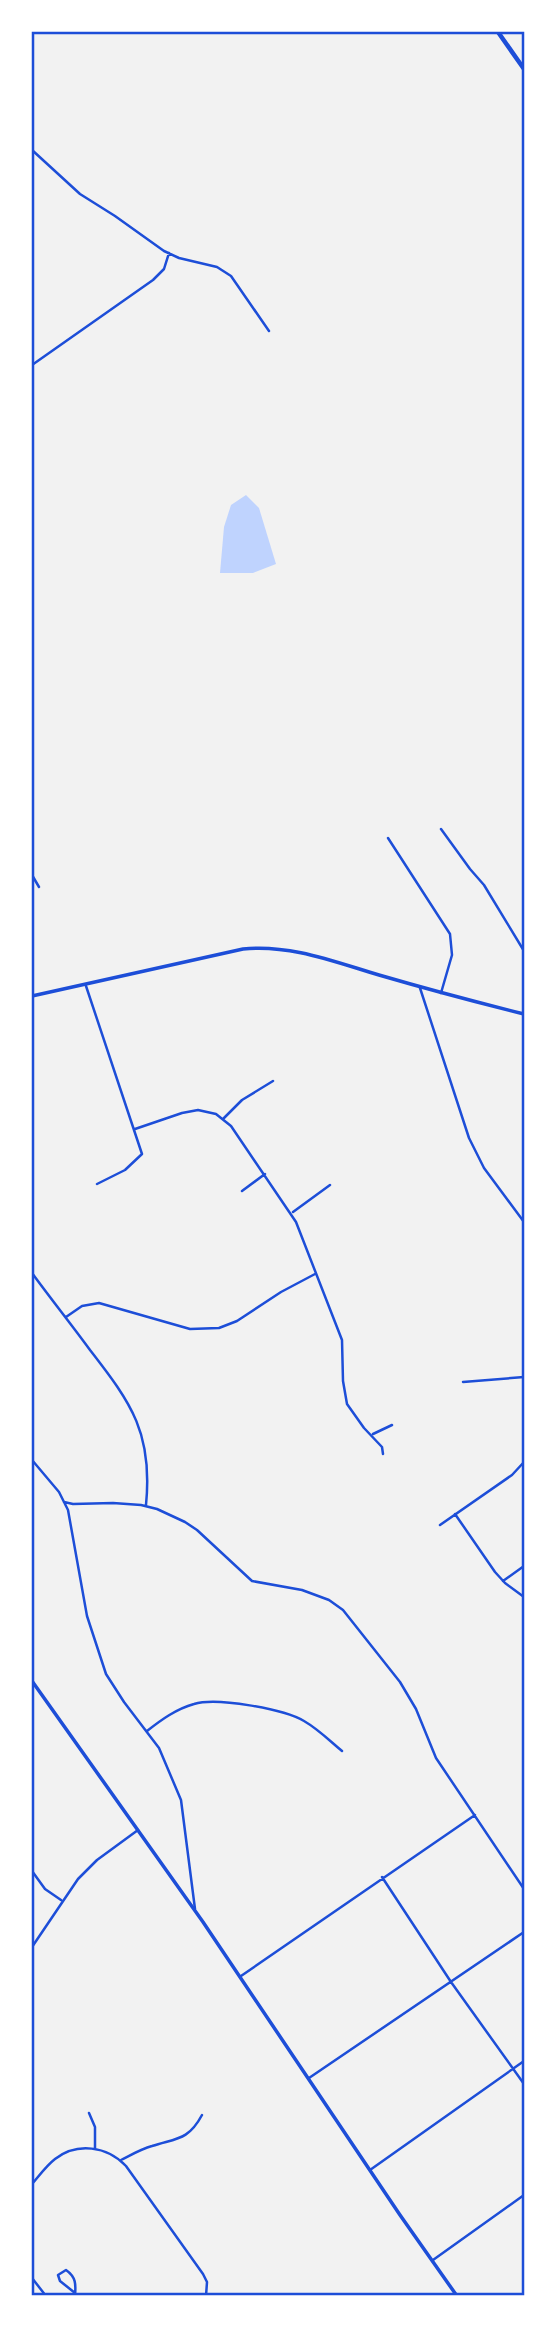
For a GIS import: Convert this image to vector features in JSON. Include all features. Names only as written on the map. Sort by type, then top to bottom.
[{"type":"main road","points":[[498,32],[524,69]]},
{"type":"street","points":[[32,150],[86,198],[169,253],[217,267],[231,276],[269,331]]},
{"type":"street","points":[[32,365],[153,280],[164,269],[169,253]]},
{"type":"street","points":[[442,829],[484,885],[524,951]]},
{"type":"street","points":[[388,838],[450,934],[452,955],[441,993]]},
{"type":"street","points":[[32,875],[38,887]]},
{"type":"street","points":[[32,996],[86,986],[243,948],[267,948],[302,953],[524,1014]]},
{"type":"street","points":[[86,986],[142,1154],[125,1170],[97,1184]]},
{"type":"street","points":[[419,987],[469,1138],[484,1168],[524,1222]]},
{"type":"street","points":[[224,1118],[242,1100],[273,1081]]},
{"type":"street","points":[[135,1129],[189,1111],[207,1111],[224,1118],[292,1213],[342,1340],[343,1381],[347,1404],[382,1447],[383,1454]]},
{"type":"street","points":[[242,1191],[265,1174]]},
{"type":"street","points":[[292,1213],[330,1185]]},
{"type":"street","points":[[32,1273],[116,1382],[134,1413],[146,1458],[146,1505]]},
{"type":"street","points":[[66,1317],[82,1306],[99,1303],[190,1329],[219,1328],[237,1321],[281,1292],[315,1274]]},
{"type":"street","points":[[463,1382],[524,1377]]},
{"type":"street","points":[[372,1435],[392,1425]]},
{"type":"street","points":[[32,1460],[64,1502],[71,1521],[87,1616],[106,1674],[168,1765],[181,1800],[196,1912]]},
{"type":"street","points":[[440,1525],[512,1475],[524,1462]]},
{"type":"street","points":[[64,1502],[146,1505],[171,1514],[198,1530],[252,1581],[302,1590],[329,1600],[343,1610],[400,1682],[416,1709],[433,1752],[524,1889]]},
{"type":"street","points":[[455,1514],[503,1581],[524,1597]]},
{"type":"street","points":[[503,1581],[524,1566]]},
{"type":"street","points":[[32,1681],[196,1912],[457,2295]]},
{"type":"street","points":[[147,1731],[192,1704],[226,1703],[269,1709],[296,1717],[320,1732],[342,1751]]},
{"type":"street","points":[[240,1976],[475,1815]]},
{"type":"street","points":[[32,1947],[61,1900],[78,1879],[97,1860],[138,1830]]},
{"type":"street","points":[[32,1871],[45,1889],[61,1900]]},
{"type":"street","points":[[382,1877],[451,1982],[524,2084]]},
{"type":"street","points":[[309,2078],[524,1932]]},
{"type":"street","points":[[370,2170],[524,2061]]},
{"type":"street","points":[[89,2113],[95,2127],[95,2149]]},
{"type":"street","points":[[121,2161],[152,2145],[183,2137],[191,2131],[202,2115]]},
{"type":"street","points":[[32,2184],[64,2153],[82,2148],[106,2151],[121,2161],[204,2274],[207,2283],[206,2295]]},
{"type":"street","points":[[432,2260],[524,2195]]},
{"type":"street","points":[[66,2270],[76,2280],[75,2294],[60,2281],[58,2275],[66,2270]]},
{"type":"street","points":[[32,2278],[46,2295]]},
{"type":"water","points":[[246,495],[259,508],[276,564],[253,573],[220,573],[224,527],[231,505]]}]
